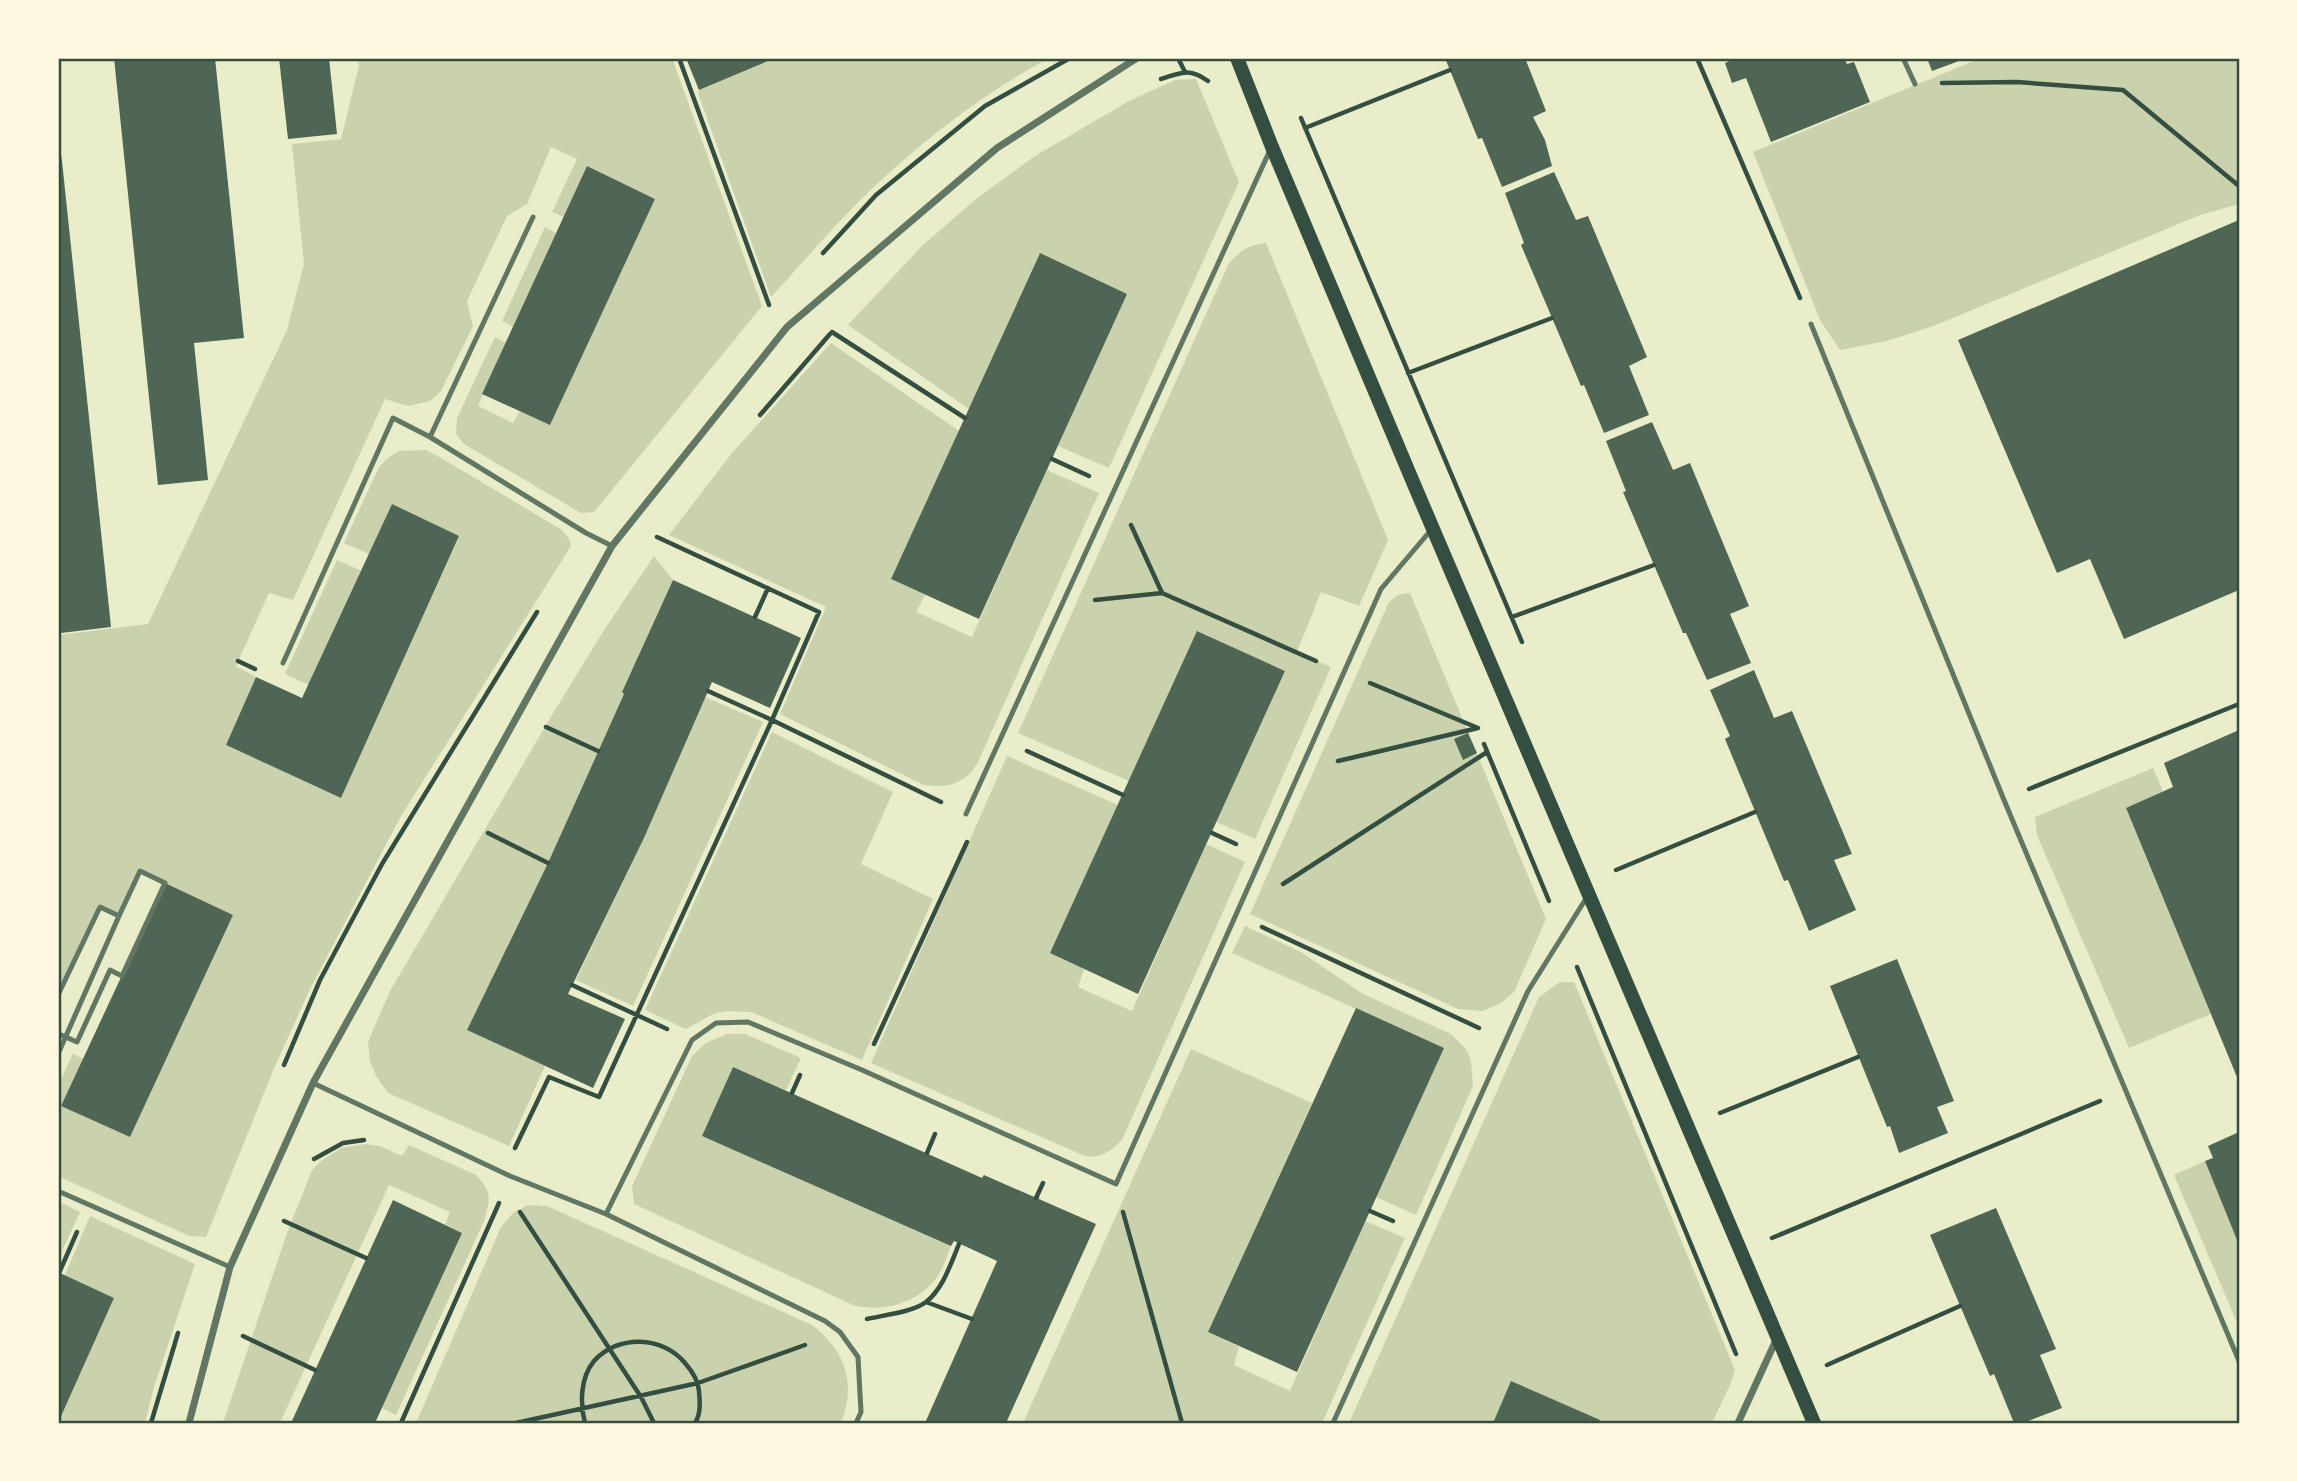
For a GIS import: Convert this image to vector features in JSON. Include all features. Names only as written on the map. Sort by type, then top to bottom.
[{"type":"main road","points":[[1237,58],[1432,529],[1814,1423]]},
{"type":"street","points":[[189,1423],[230,1268],[313,1083],[612,546],[787,327],[997,148],[1137,58]]},
{"type":"street","points":[[1738,1423],[1778,1336]]},
{"type":"lane","points":[[1903,58],[1915,84]]},
{"type":"lane","points":[[966,814],[1272,147]]},
{"type":"lane","points":[[430,438],[533,217]]},
{"type":"lane","points":[[1811,324],[2004,800],[2239,1361]]},
{"type":"lane","points":[[283,663],[393,418],[612,546]]},
{"type":"lane","points":[[606,1214],[692,1040],[716,1023],[748,1022],[1116,1184],[1381,589],[1432,529]]},
{"type":"lane","points":[[58,1024],[59,1034],[65,1036],[77,1042],[110,970],[122,976],[165,883],[140,871],[65,1036],[58,1054]]},
{"type":"lane","points":[[1333,1423],[1528,990],[1588,896]]},
{"type":"lane","points":[[58,995],[100,907],[119,916]]},
{"type":"lane","points":[[313,1083],[510,1176],[606,1214],[825,1321],[840,1332],[858,1357],[861,1412],[856,1423]]},
{"type":"lane","points":[[58,1191],[230,1268]]},
{"type":"path","points":[[679,58],[770,309],[787,327]]},
{"type":"path","points":[[1178,58],[1185,72]]},
{"type":"path","points":[[1697,58],[1811,324]]},
{"type":"path","points":[[1305,128],[1450,70]]},
{"type":"path","points":[[1157,80],[1185,72],[1196,72],[1210,82]]},
{"type":"path","points":[[1915,84],[2017,82],[2123,90],[2239,186]]},
{"type":"path","points":[[1408,373],[1552,318]]},
{"type":"path","points":[[752,424],[841,322]]},
{"type":"path","points":[[832,332],[964,418]]},
{"type":"path","points":[[1052,459],[1115,488],[1162,593]]},
{"type":"path","points":[[654,1423],[641,1397],[519,1210],[510,1176],[511,1157],[549,1077],[599,1097],[819,612],[654,536],[663,526]]},
{"type":"path","points":[[1512,617],[1654,565]]},
{"type":"path","points":[[755,617],[768,588]]},
{"type":"path","points":[[708,691],[966,814]]},
{"type":"path","points":[[2004,800],[2239,704]]},
{"type":"path","points":[[1473,716],[1752,1392]]},
{"type":"path","points":[[538,724],[597,751]]},
{"type":"path","points":[[1001,739],[1123,795]]},
{"type":"path","points":[[1236,915],[1487,752]]},
{"type":"path","points":[[1616,870],[1755,811]]},
{"type":"path","points":[[478,828],[548,863]]},
{"type":"path","points":[[862,1070],[972,832]]},
{"type":"path","points":[[1236,915],[1505,1040]]},
{"type":"path","points":[[572,985],[692,1040]]},
{"type":"path","points":[[1716,1115],[1858,1057]]},
{"type":"path","points":[[1768,1240],[2126,1090]]},
{"type":"path","points":[[310,1161],[343,1143],[363,1140],[381,1142],[402,1150],[412,1130]]},
{"type":"path","points":[[401,1423],[510,1176]]},
{"type":"path","points":[[1116,1184],[1182,1423]]},
{"type":"path","points":[[59,1273],[89,1205]]},
{"type":"path","points":[[283,1220],[366,1258]]},
{"type":"path","points":[[516,1423],[698,1383],[840,1332],[865,1319],[902,1311],[926,1302],[942,1283],[959,1244]]},
{"type":"path","points":[[926,1302],[972,1319]]},
{"type":"path","points":[[1820,1368],[1960,1306]]},
{"type":"path","points":[[865,1319],[870,1329]]},
{"type":"path","points":[[243,1336],[315,1370]]},
{"type":"path","points":[[585,1423],[581,1409],[582,1387],[593,1362],[610,1349],[632,1342],[656,1343],[677,1353],[693,1371],[698,1383],[700,1401],[695,1423]]},
{"type":"green space","points":[[358,58],[672,58],[762,306],[594,512],[581,513],[464,444],[456,434],[457,418],[495,337],[506,343],[478,406],[513,423],[520,411],[550,424],[655,199],[587,166],[564,217],[552,212],[577,159],[551,147],[527,204],[507,216],[467,301],[473,326],[441,391],[430,401],[408,406],[385,399],[293,600],[269,593],[236,666],[256,677],[226,745],[341,798],[459,537],[392,504],[369,554],[344,543],[379,467],[399,451],[426,450],[443,459],[562,530],[571,546],[401,816],[309,991],[272,1073],[206,1237],[189,1236],[58,1176],[58,1085],[73,1054],[83,1059],[62,1106],[130,1137],[233,915],[140,871],[119,916],[101,907],[58,995],[58,635],[148,624],[287,330],[304,264],[292,144],[341,139],[359,66]]},
{"type":"green space","points":[[775,58],[1049,58],[986,96],[908,157],[858,203],[771,297],[698,93],[699,90]]},
{"type":"green space","points":[[1981,58],[2239,58],[2239,204],[2200,215],[1936,325],[1887,341],[1840,350],[1820,320],[1753,152]]},
{"type":"green space","points":[[1196,79],[1239,182],[1109,468],[1058,446],[1126,294],[1039,254],[969,409],[848,325],[923,245],[976,199],[1035,156],[1129,101],[1175,80]]},
{"type":"green space","points":[[545,227],[556,233],[513,327],[502,321]]},
{"type":"green space","points":[[1266,243],[1388,540],[1359,606],[1321,592],[1297,652],[1331,667],[1255,839],[1216,822],[1285,671],[1198,631],[1129,781],[1018,733],[1228,265],[1244,249]]},
{"type":"green space","points":[[831,343],[959,431],[891,579],[925,595],[916,612],[972,637],[1047,470],[1099,493],[977,764],[966,777],[954,783],[924,785],[780,714],[826,607],[669,535],[732,453]]},
{"type":"green space","points":[[654,556],[673,580],[548,863],[467,1030],[545,1066],[509,1146],[388,1093],[376,1076],[370,1061],[368,1042],[390,991],[549,720],[604,630]]},
{"type":"green space","points":[[337,560],[362,571],[309,685],[285,674]]},
{"type":"green space","points":[[1410,593],[1546,919],[1514,992],[1501,1003],[1483,1011],[1458,1009],[1250,914],[1389,602],[1398,595]]},
{"type":"green space","points":[[705,697],[763,722],[633,1006],[576,980],[644,838]]},
{"type":"green space","points":[[772,732],[893,792],[861,864],[933,899],[862,1060],[751,1012],[715,1013],[686,1029],[645,1010]]},
{"type":"green space","points":[[1007,756],[1118,805],[1078,987],[1132,1011],[1206,844],[1245,862],[1122,1140],[1101,1155],[1085,1156],[871,1063]]},
{"type":"green space","points":[[2153,768],[2163,791],[2126,809],[2211,1014],[2129,1048],[2037,835],[2035,817]]},
{"type":"green space","points":[[1245,926],[1301,952],[1363,994],[1451,1034],[1466,1049],[1471,1060],[1473,1086],[1416,1215],[1376,1197],[1443,1048],[1232,953]]},
{"type":"green space","points":[[1560,982],[1574,982],[1735,1370],[1712,1423],[1599,1423],[1600,1421],[1511,1382],[1493,1423],[1349,1423],[1539,997]]},
{"type":"green space","points":[[727,1034],[745,1034],[801,1058],[786,1090],[733,1067],[702,1136],[951,1246],[937,1277],[920,1293],[888,1307],[853,1305],[634,1204],[632,1186],[692,1056],[706,1043]]},
{"type":"green space","points":[[1191,1049],[1312,1103],[1208,1332],[1239,1347],[1234,1365],[1290,1391],[1365,1221],[1405,1238],[1322,1423],[1023,1423]]},
{"type":"green space","points":[[366,1144],[380,1146],[402,1156],[409,1145],[476,1175],[489,1196],[484,1221],[396,1415],[382,1408],[462,1233],[445,1224],[450,1212],[389,1185],[280,1423],[223,1423],[287,1233],[312,1170],[341,1148]]},
{"type":"green space","points":[[2205,1161],[2239,1245],[2239,1327],[2174,1175]]},
{"type":"green space","points":[[58,1201],[80,1212],[58,1260]]},
{"type":"green space","points":[[528,1205],[547,1206],[812,1325],[833,1345],[845,1369],[848,1395],[841,1423],[416,1423],[501,1227],[513,1213]]},
{"type":"green space","points":[[90,1216],[195,1264],[154,1387],[145,1423],[58,1423],[114,1298],[65,1275]]},
{"type":"building","points":[[114,58],[215,58],[244,338],[194,343],[208,480],[158,485]]},
{"type":"building","points":[[279,58],[329,58],[337,134],[288,139]]},
{"type":"building","points":[[686,58],[775,58],[699,90]]},
{"type":"building","points":[[1445,58],[1525,58],[1546,111],[1533,117],[1545,140],[1552,166],[1502,187],[1482,138],[1478,139]]},
{"type":"building","points":[[1736,58],[1844,58],[1847,64],[1854,62],[1870,102],[1771,142],[1746,78],[1732,83],[1725,63]]},
{"type":"building","points":[[1927,58],[1967,58],[1932,71]]},
{"type":"building","points":[[58,142],[111,627],[61,633],[58,603]]},
{"type":"building","points":[[587,166],[655,199],[550,425],[482,394]]},
{"type":"building","points":[[1554,172],[1576,220],[1588,216],[1647,357],[1629,366],[1649,415],[1604,433],[1521,245],[1524,243],[1505,193]]},
{"type":"building","points":[[2239,220],[2239,590],[2124,639],[2090,559],[2057,573],[1958,340]]},
{"type":"building","points":[[1040,253],[1127,294],[979,619],[891,579]]},
{"type":"building","points":[[1652,422],[1673,470],[1690,463],[1749,606],[1730,614],[1751,663],[1707,680],[1686,633],[1683,633],[1623,492],[1626,491],[1606,441]]},
{"type":"building","points":[[392,504],[459,536],[341,798],[226,745],[256,677],[302,698]]},
{"type":"building","points":[[673,580],[801,638],[770,708],[712,682],[644,838],[568,994],[625,1019],[593,1088],[467,1030],[548,863]]},
{"type":"building","points":[[1197,631],[1285,671],[1138,994],[1050,953]]},
{"type":"building","points":[[1754,670],[1774,718],[1792,711],[1852,854],[1834,860],[1856,910],[1809,931],[1788,880],[1784,881],[1725,739],[1730,736],[1710,690]]},
{"type":"building","points":[[2239,730],[2239,1082],[2126,808],[2173,787],[2164,763]]},
{"type":"building","points":[[1468,733],[1477,753],[1463,760],[1454,739]]},
{"type":"building","points":[[165,883],[233,915],[130,1137],[61,1106]]},
{"type":"building","points":[[1897,959],[1954,1101],[1937,1107],[1948,1133],[1899,1153],[1830,986]]},
{"type":"building","points":[[1356,1008],[1444,1048],[1297,1372],[1208,1332]]},
{"type":"building","points":[[733,1067],[982,1178],[984,1175],[1096,1224],[1006,1423],[925,1423],[997,1261],[954,1241],[951,1246],[702,1136]]},
{"type":"building","points":[[2239,1132],[2239,1245],[2205,1161],[2213,1158],[2208,1146]]},
{"type":"building","points":[[393,1200],[462,1233],[375,1423],[291,1423]]},
{"type":"building","points":[[1996,1208],[2056,1349],[2040,1355],[2062,1408],[2023,1423],[2014,1423],[1994,1374],[1990,1376],[1930,1235]]},
{"type":"building","points":[[58,1272],[114,1298],[58,1423]]},
{"type":"building","points":[[1511,1381],[1600,1420],[1599,1423],[1493,1423]]}]
